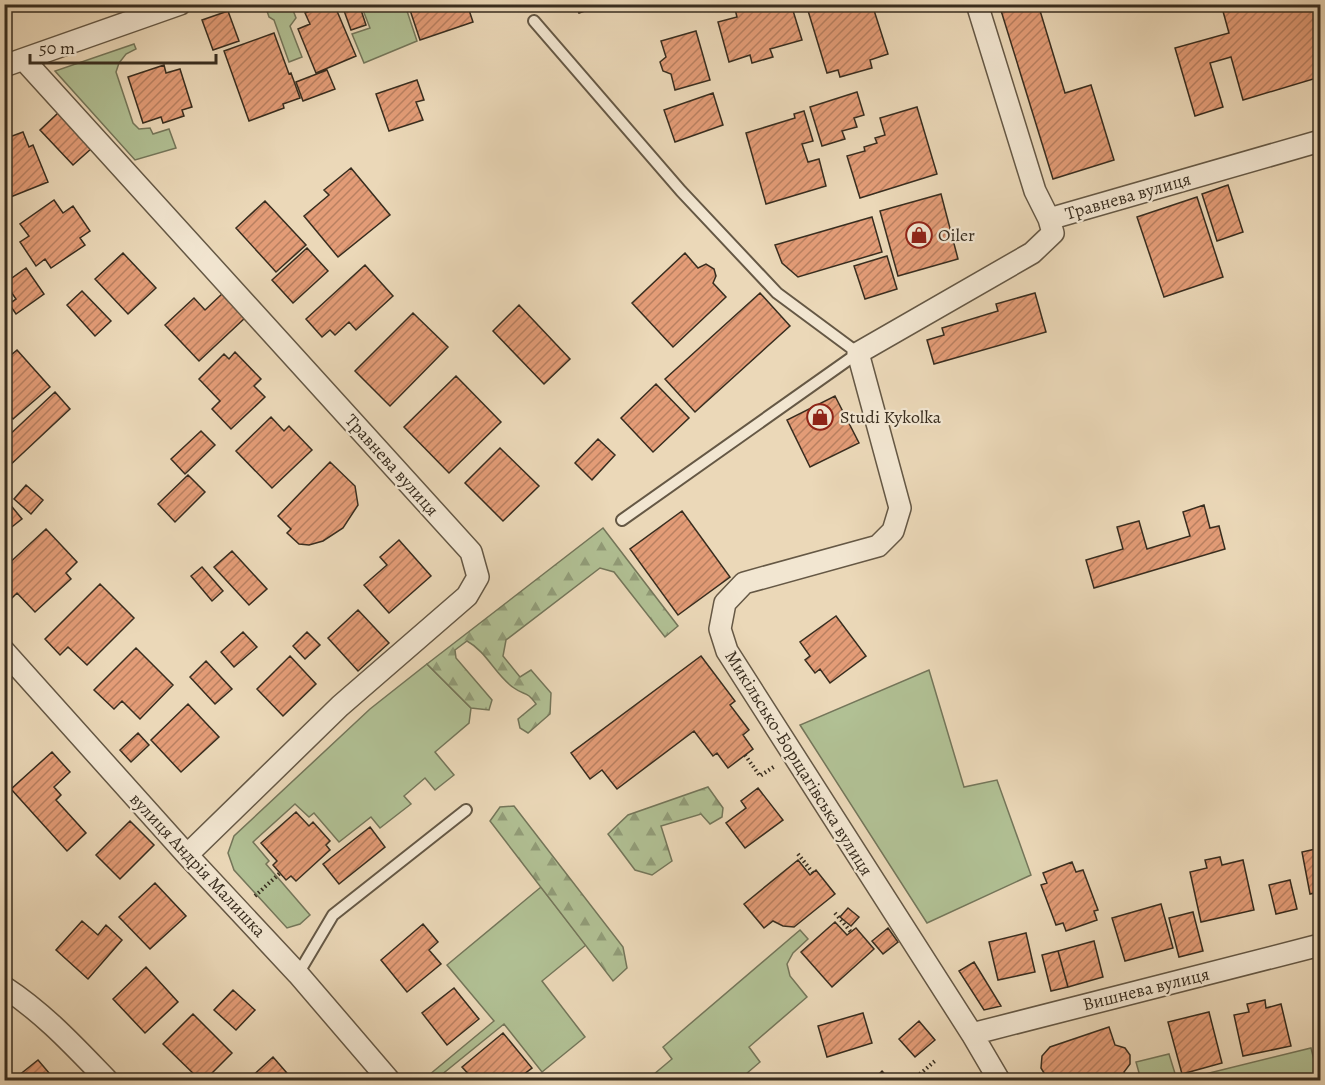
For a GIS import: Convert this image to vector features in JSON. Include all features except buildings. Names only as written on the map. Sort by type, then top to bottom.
[{"type":"street","name":"Травнева вулиця","points":[[180,4],[14,63],[471,552],[478,577],[466,596],[340,706],[187,855]]},
{"type":"street","name":"Травнева вулиця","points":[[977,4],[1035,191],[1049,219],[1320,141]]},
{"type":"street","points":[[858,353],[1032,253],[1053,233],[1049,219]]},
{"type":"street","name":"Микільсько-Борщагівська вулиця","points":[[858,353],[900,508],[893,531],[878,546],[744,583],[725,603],[720,629],[727,651],[972,1034],[999,1080]]},
{"type":"street","name":"вулиця Андрія Малишка","points":[[4,651],[187,855],[298,974],[389,1080]]},
{"type":"street","name":"Вишнева вулиця","points":[[972,1034],[1320,945]]},
{"type":"street","points":[[4,987],[25,1000],[59,1030],[107,1080]]},
{"type":"lane","points":[[534,21],[681,191],[777,292],[858,353],[622,520]]},
{"type":"lane","points":[[298,974],[333,915],[466,810]]},
{"type":"path","points":[[745,755],[760,776]]},
{"type":"path","points":[[798,854],[813,873]]},
{"type":"path","points":[[239,911],[280,873]]},
{"type":"path","points":[[835,913],[851,932]]},
{"type":"path","points":[[913,1080],[935,1061]]},
{"type":"green space","points":[[265,5],[291,5],[296,18],[290,26],[302,57],[289,62],[274,20],[269,17]]},
{"type":"green space","points":[[361,5],[405,5],[417,41],[364,63],[352,34],[370,28]]},
{"type":"green space","points":[[134,44],[136,49],[126,54],[116,72],[133,123],[139,129],[150,128],[153,134],[169,129],[176,148],[135,160],[55,71]]},
{"type":"green space","points":[[603,528],[678,626],[665,637],[614,572],[600,568],[506,640],[503,656],[520,677],[531,670],[551,693],[550,714],[528,733],[520,728],[518,719],[536,704],[528,695],[508,683],[480,651],[467,641],[455,650],[456,658],[492,700],[489,710],[471,708],[427,664]]},
{"type":"green space","points":[[427,664],[471,708],[469,723],[435,752],[454,775],[435,790],[425,778],[404,796],[411,804],[380,828],[371,817],[339,842],[314,813],[309,817],[295,804],[253,842],[269,861],[266,864],[310,915],[300,924],[287,928],[234,870],[228,853],[234,836],[370,709]]},
{"type":"green space","points":[[929,670],[964,787],[997,780],[1031,875],[927,923],[800,725]]},
{"type":"green space","points":[[708,787],[723,808],[722,817],[710,824],[701,814],[661,826],[672,861],[652,875],[635,870],[608,834],[628,815]]},
{"type":"green space","points":[[514,806],[623,947],[627,968],[613,981],[490,821],[500,807]]},
{"type":"green space","points":[[541,887],[586,945],[542,981],[585,1037],[542,1072],[504,1024],[435,1080],[423,1080],[494,1021],[447,965]]},
{"type":"green space","points":[[800,930],[808,939],[793,953],[787,964],[790,976],[807,997],[749,1047],[760,1062],[739,1080],[647,1080],[672,1059],[663,1047]]},
{"type":"green space","points":[[1311,1048],[1319,1080],[1181,1080]]},
{"type":"green space","points":[[1169,1054],[1177,1080],[1141,1080],[1136,1062]]},
{"type":"place","name":"Oiler","points":[[919,235]]},
{"type":"place","name":"Studi Kykolka","points":[[820,417]]}]
